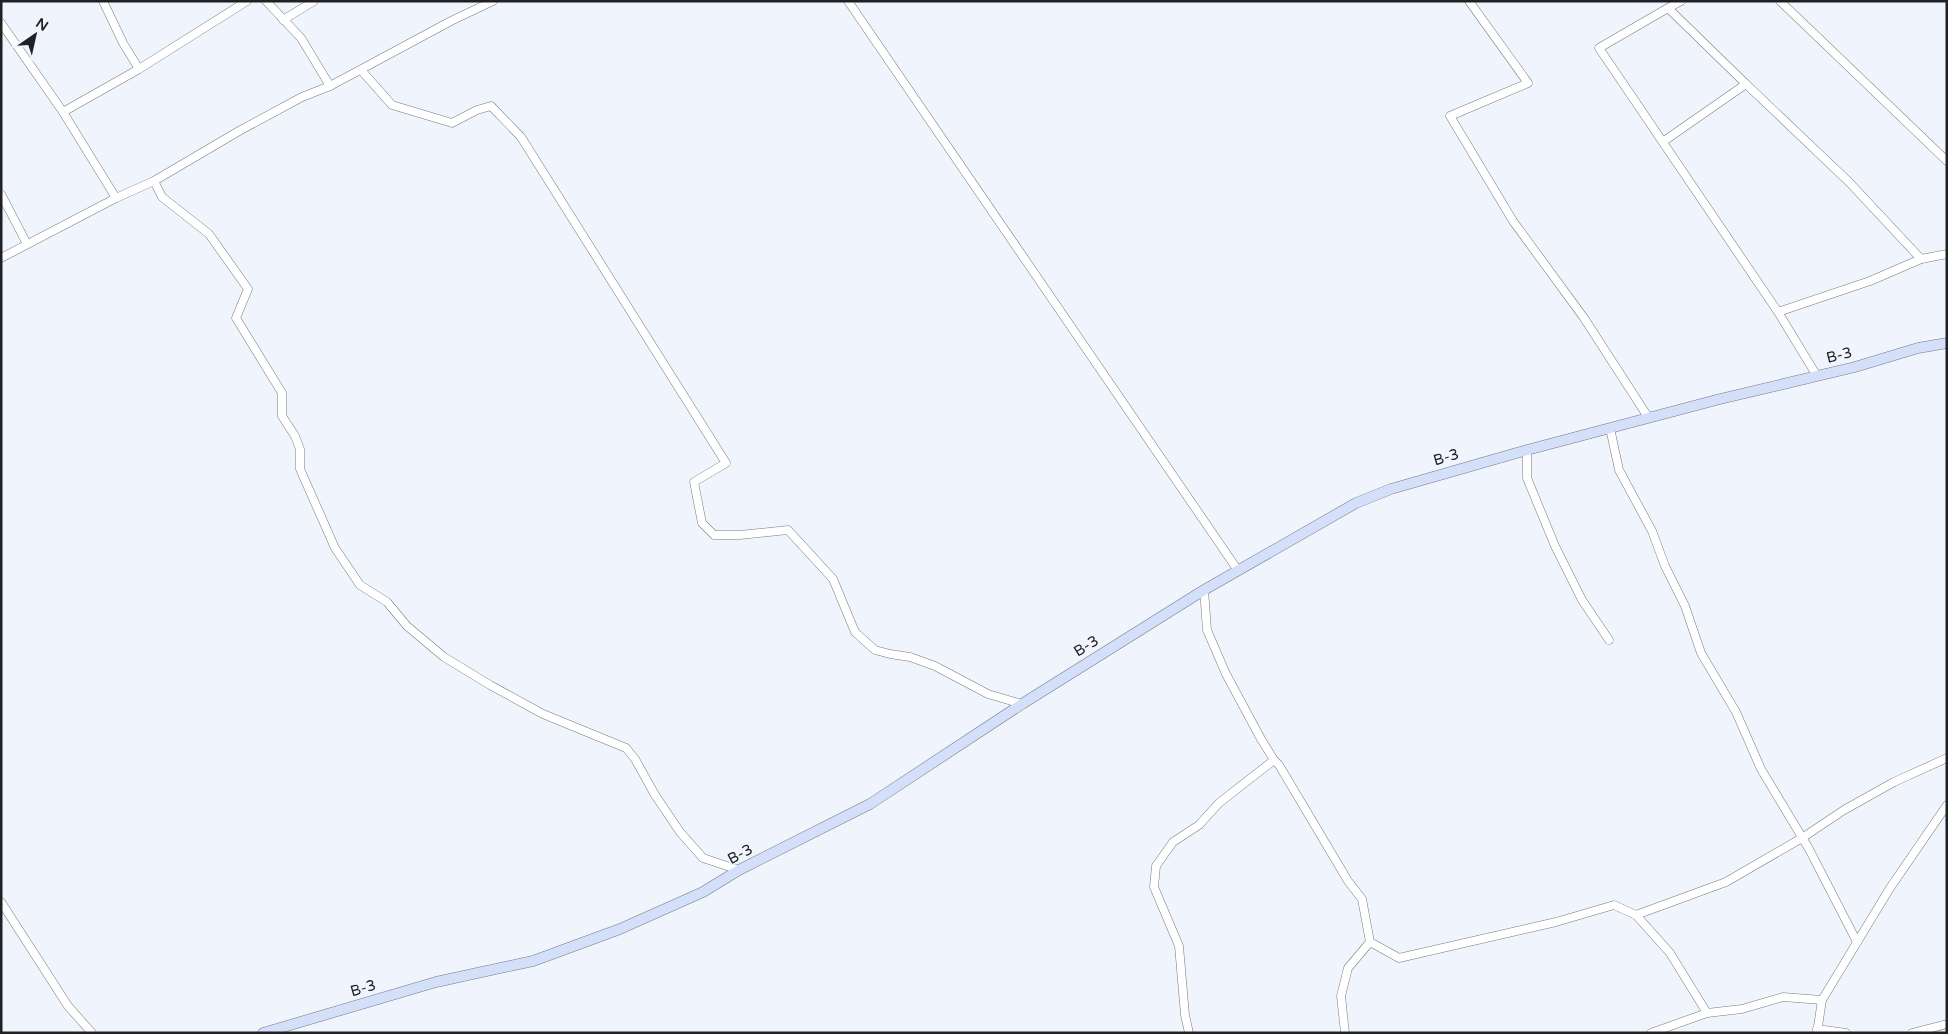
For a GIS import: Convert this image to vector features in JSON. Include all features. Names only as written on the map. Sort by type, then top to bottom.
[{"type":"main road","name":"B-3","points":[[263,1033],[436,982],[533,961],[628,925],[703,892],[740,870],[870,804],[1022,704],[1237,569],[1356,503],[1390,489],[1648,418],[1817,376],[1918,348],[1947,343]]},
{"type":"street","points":[[103,1],[123,43],[139,69]]},
{"type":"street","points":[[63,112],[139,69],[247,1]]},
{"type":"street","points":[[266,1],[301,38],[330,86]]},
{"type":"street","points":[[284,20],[314,1]]},
{"type":"street","points":[[1,258],[116,198],[154,181],[239,131],[302,97],[330,86],[451,21],[493,1]]},
{"type":"street","points":[[848,1],[1237,569]]},
{"type":"street","points":[[1469,1],[1528,83],[1450,116],[1513,222],[1584,318],[1648,418]]},
{"type":"street","points":[[1681,1],[1599,48],[1664,141],[1778,312],[1817,376]]},
{"type":"street","points":[[1780,1],[1947,161]]},
{"type":"street","points":[[1668,8],[1849,182],[1921,259]]},
{"type":"street","points":[[1,23],[63,112],[116,198]]},
{"type":"street","points":[[361,70],[392,105],[452,123],[477,110],[491,106],[521,137],[726,464],[694,482],[702,523],[714,535],[740,535],[788,530],[833,579],[855,632],[875,650],[910,657],[935,666],[988,694],[1022,704]]},
{"type":"street","points":[[1664,141],[1746,84]]},
{"type":"street","points":[[154,181],[162,197],[209,234],[248,290],[236,318],[282,392],[282,416],[295,436],[300,449],[300,469],[335,548],[360,585],[387,602],[407,626],[444,656],[474,675],[543,714],[626,748],[635,759],[655,795],[680,832],[703,858],[740,870]]},
{"type":"street","points":[[1,194],[27,244]]},
{"type":"street","points":[[1778,312],[1870,281],[1921,259],[1947,254]]},
{"type":"street","points":[[1610,428],[1619,470],[1652,531],[1665,566],[1685,606],[1701,653],[1736,712],[1761,769],[1802,838],[1857,942]]},
{"type":"street","points":[[1528,450],[1527,478],[1555,546],[1582,600],[1609,640]]},
{"type":"street","points":[[1204,590],[1207,630],[1226,674],[1260,739],[1274,760],[1280,765],[1348,881],[1362,899],[1370,942]]},
{"type":"street","points":[[1636,915],[1726,882],[1802,838],[1844,810],[1894,782],[1947,758]]},
{"type":"street","points":[[1190,1033],[1186,1015],[1179,946],[1154,887],[1156,866],[1173,842],[1199,825],[1219,802],[1274,760]]},
{"type":"street","points":[[1846,1033],[1817,1031],[1822,1000],[1890,888],[1947,806]]},
{"type":"street","points":[[1,902],[68,1006],[92,1033]]},
{"type":"street","points":[[1370,942],[1399,958],[1556,922],[1614,905],[1636,915],[1670,953],[1707,1014]]},
{"type":"street","points":[[1346,1033],[1341,996],[1348,968],[1370,942]]},
{"type":"street","points":[[1651,1033],[1707,1014],[1742,1009],[1783,997],[1822,1000]]},
{"type":"street","points":[[1912,1033],[1947,1024]]}]
